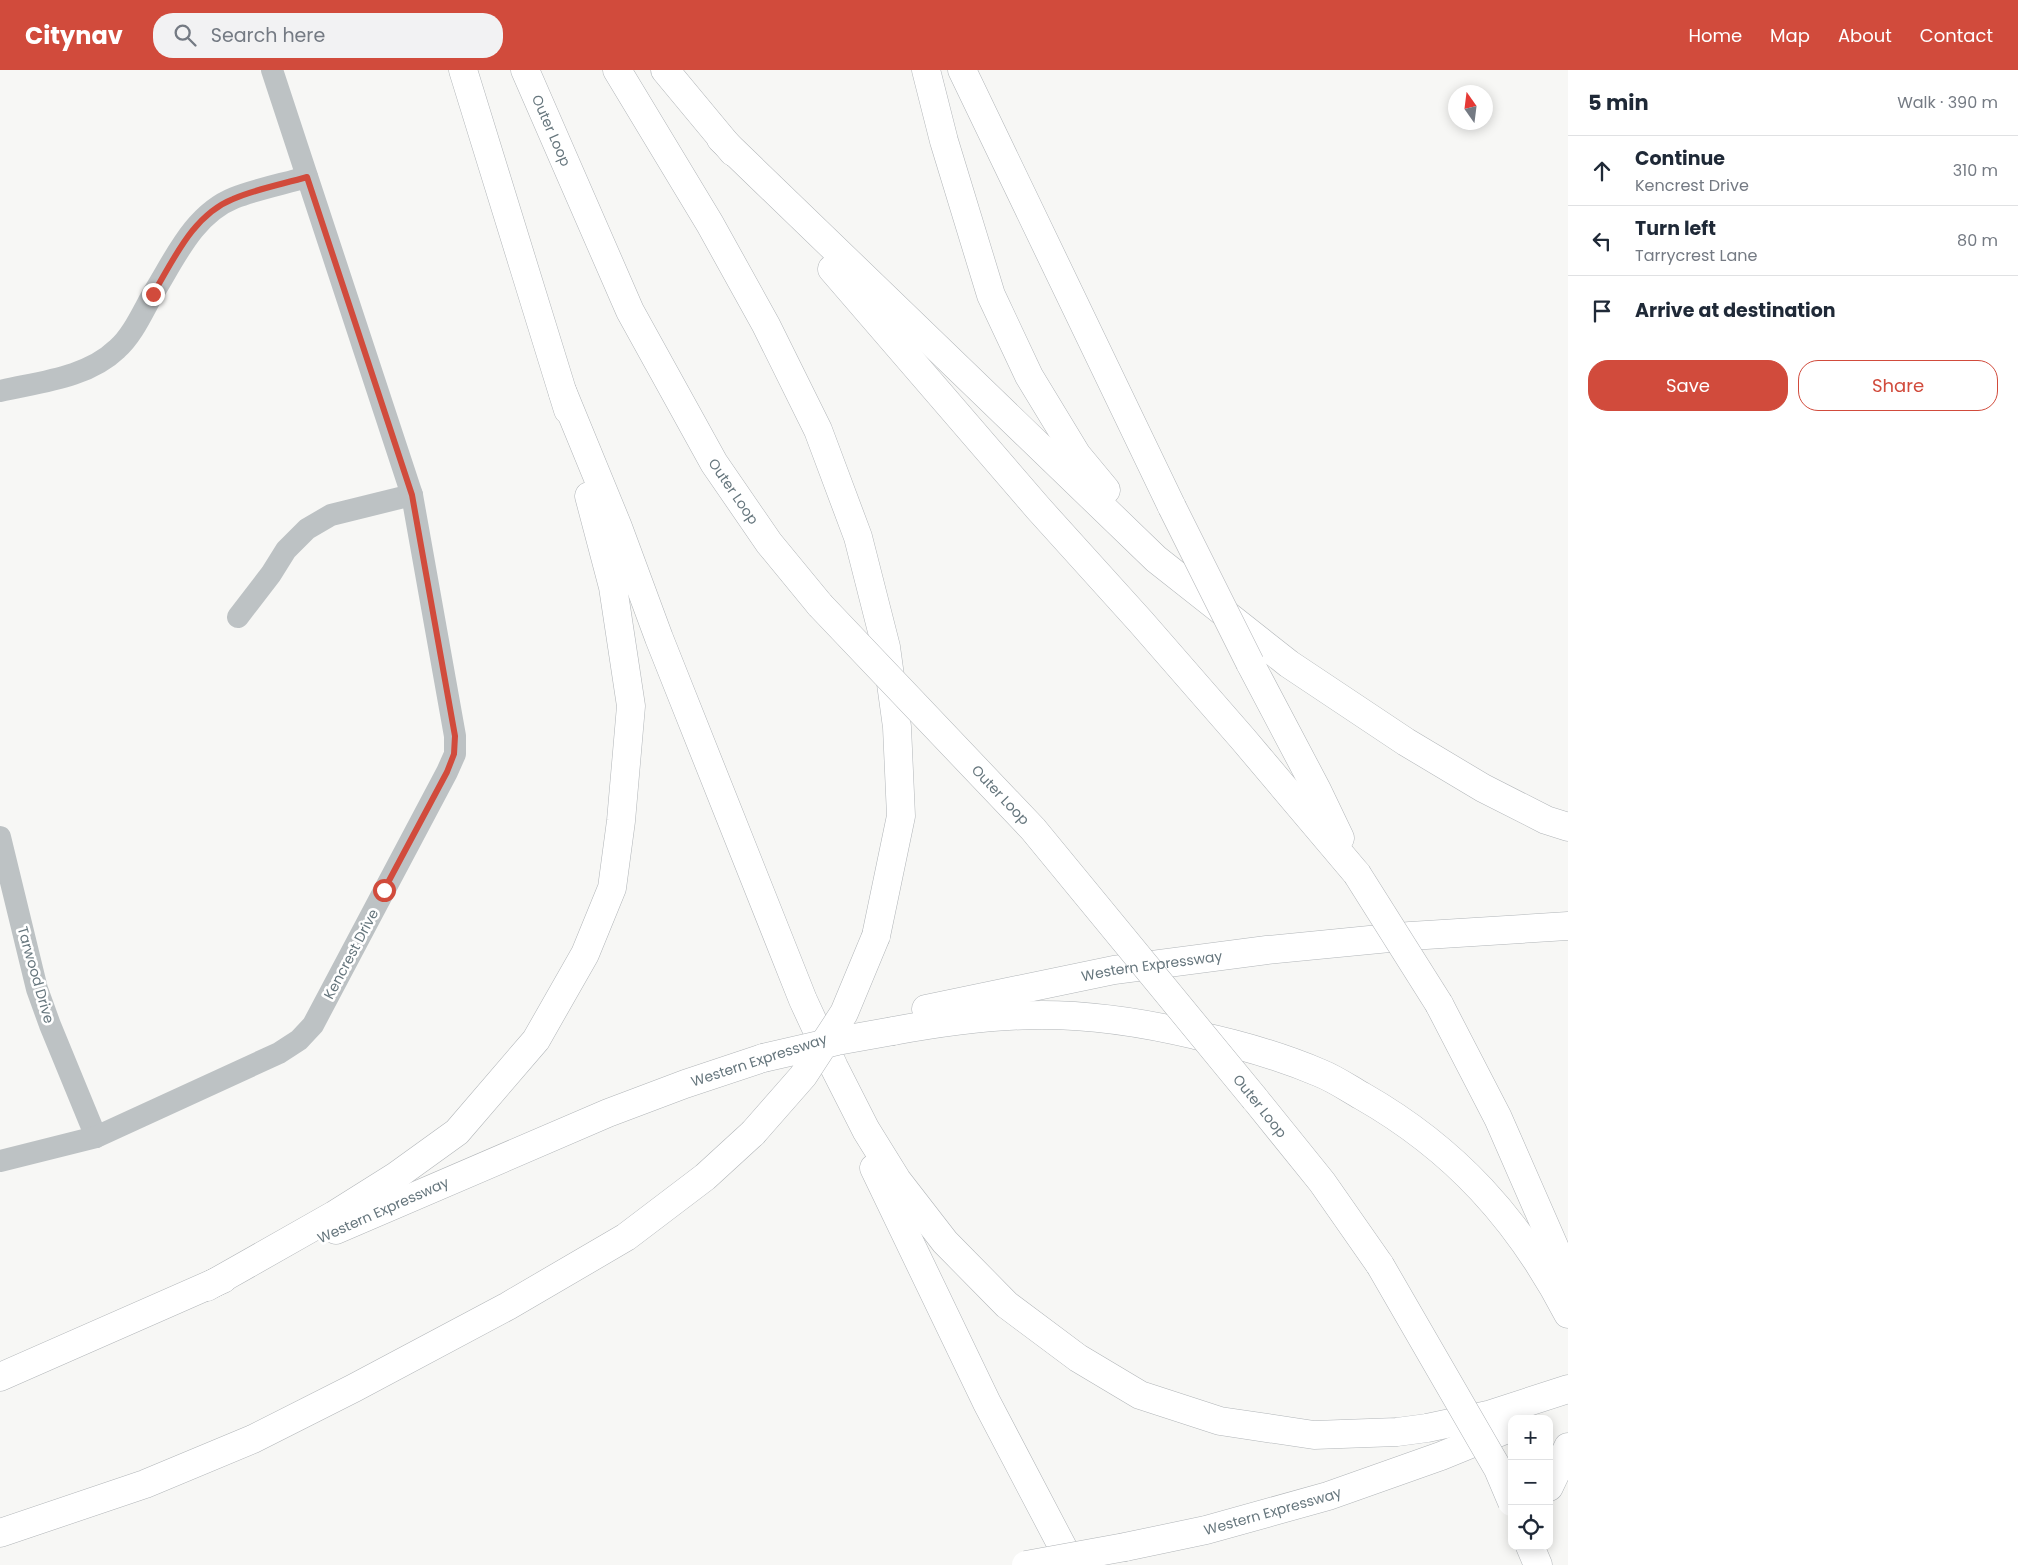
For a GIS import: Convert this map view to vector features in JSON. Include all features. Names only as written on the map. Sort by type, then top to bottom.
[{"type":"highway","points":[[207,1286],[334,1215],[396,1176],[457,1132],[536,1040],[585,954],[612,888],[621,821],[631,706],[613,587],[563,393],[463,70]]},
{"type":"highway","name":"Outer Loop","points":[[525,70],[634,319],[714,463],[769,543],[820,605],[1033,829],[1322,1182],[1380,1265],[1498,1469],[1508,1493]]},
{"type":"highway","points":[[0,1533],[145,1484],[253,1439],[508,1306],[626,1237],[705,1177],[753,1134],[803,1076],[844,1013],[876,936],[901,816],[897,727],[886,647],[858,537],[818,430],[766,325],[710,224],[617,70]]},
{"type":"highway","points":[[665,70],[721,139],[1038,508],[1142,622],[1357,874]]},
{"type":"highway","points":[[926,70],[944,141],[991,295],[1029,376],[1077,455],[1179,578]]},
{"type":"highway","points":[[962,70],[1172,507],[1250,663],[1317,790],[1357,874],[1439,1004],[1498,1118],[1568,1314]]},
{"type":"highway","points":[[721,139],[1156,559],[1179,578],[1289,664],[1406,742],[1483,788],[1546,820],[1568,827]]},
{"type":"highway","points":[[563,393],[618,527],[662,647],[803,1000],[834,1067],[866,1130],[897,1180],[945,1242],[1007,1305],[1078,1358],[1140,1395],[1220,1421],[1314,1435],[1397,1432],[1443,1425],[1497,1426],[1568,1389]]},
{"type":"highway","name":"Western Expressway","points":[[0,1378],[207,1286],[608,1113],[685,1084],[763,1058],[889,1025],[969,999],[1114,970],[1267,950],[1410,936],[1568,926]]},
{"type":"highway","points":[[889,1025],[1015,1016],[1098,1018],[1145,1024],[1241,1045],[1322,1073],[1385,1110],[1442,1151],[1568,1278]]},
{"type":"highway","points":[[866,1130],[875,1171],[879,1180],[987,1403],[1072,1565]]},
{"type":"highway","points":[[1537,1415],[1568,1400]]},
{"type":"highway","name":"Western Expressway","points":[[1026,1565],[1206,1530],[1328,1496],[1497,1426]]},
{"type":"highway","points":[[1553,1479],[1568,1447]]},
{"type":"highway","points":[[1521,1565],[1527,1550]]},
{"type":"highway","points":[[1531,1550],[1538,1565]]},
{"type":"street","name":"Kencrest Drive","points":[[0,1161],[96,1137],[279,1053],[299,1040],[313,1026],[447,772],[454,754],[455,736],[412,495],[272,70]]},
{"type":"street","points":[[0,391],[71,374],[97,364],[118,349],[198,223],[213,210],[233,199],[307,177]]},
{"type":"street","points":[[238,617],[271,574],[286,550],[307,529],[331,515],[412,495]]},
{"type":"street","name":"Tarwood Drive","points":[[0,837],[37,989],[50,1026],[96,1137]]},
{"type":"route","points":[[153,294],[198,223],[213,210],[233,199],[307,177],[412,495],[455,736],[454,754],[447,772],[384,890]]}]
